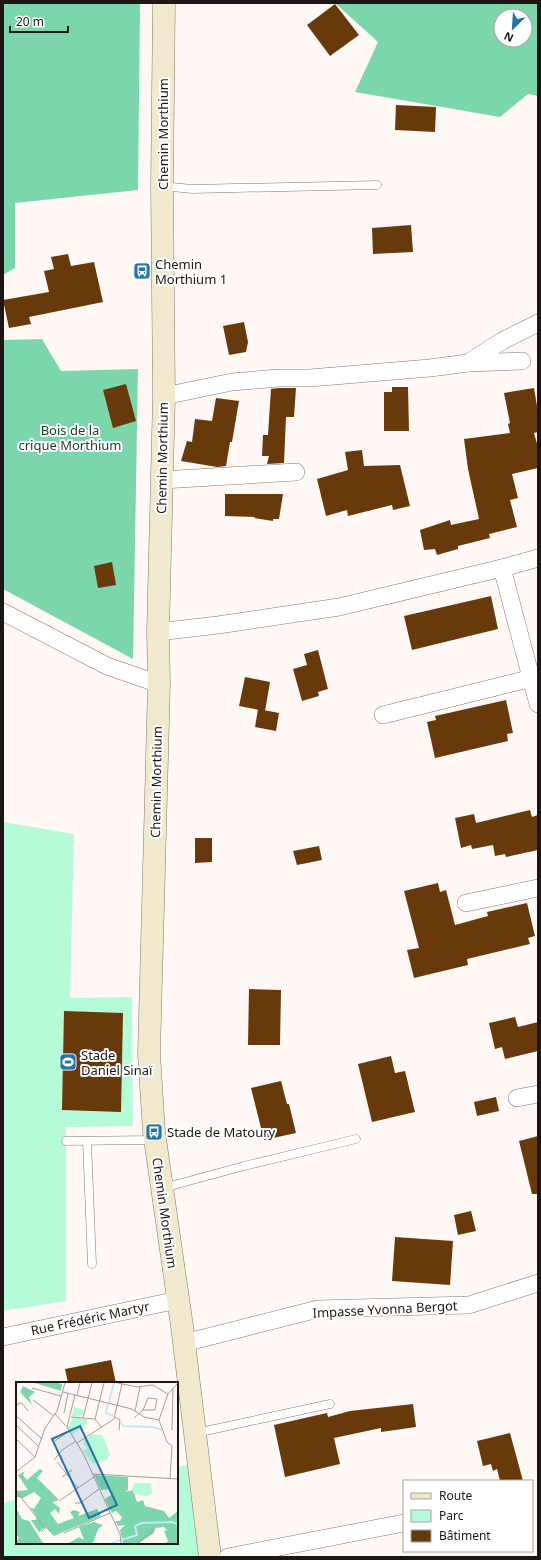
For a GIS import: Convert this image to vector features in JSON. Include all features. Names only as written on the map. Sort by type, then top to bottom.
[{"type":"street","name":"Chemin Morthium","points":[[164,3],[162,186],[164,396],[158,632],[159,684],[149,1054],[155,1140],[184,1343],[210,1557]]},
{"type":"street","points":[[468,363],[502,341],[538,323]]},
{"type":"street","points":[[164,396],[232,382],[279,378],[310,378],[430,368],[468,363],[522,361]]},
{"type":"street","points":[[162,480],[296,472]]},
{"type":"street","points":[[158,632],[218,625],[339,607],[538,558]]},
{"type":"street","points":[[502,568],[538,704]]},
{"type":"street","points":[[3,612],[107,666],[159,684]]},
{"type":"street","points":[[383,715],[532,678]]},
{"type":"street","points":[[466,903],[538,888]]},
{"type":"street","points":[[517,1098],[538,1094]]},
{"type":"street","name":"Impasse Yvonna Bergot","points":[[184,1343],[318,1309],[469,1305],[538,1283]]},
{"type":"street","name":"Rue Frédéric Martyr","points":[[3,1337],[178,1300]]},
{"type":"street","points":[[228,1557],[403,1523]]},
{"type":"lane","points":[[162,186],[192,189],[377,185]]},
{"type":"lane","points":[[162,1189],[244,1166],[356,1139]]},
{"type":"lane","points":[[66,1141],[155,1140]]},
{"type":"lane","points":[[87,1141],[92,1264]]},
{"type":"lane","points":[[195,1433],[330,1404]]},
{"type":"green space","points":[[3,3],[140,3],[138,190],[15,203],[15,268],[3,275]]},
{"type":"green space","points":[[335,3],[538,3],[538,96],[528,94],[500,117],[355,92],[378,42]]},
{"type":"green space","name":"Bois de la crique Morthium","points":[[42,339],[61,371],[138,369],[133,659],[3,589],[3,340]]},
{"type":"green space","name":"Stade Daniel Sinaï","points":[[3,822],[74,834],[70,998],[132,997],[133,1126],[66,1127],[66,1301],[3,1311]]},
{"type":"green space","points":[[192,1464],[201,1557],[3,1557],[3,1503],[16,1499],[16,1544],[178,1544],[178,1467]]},
{"type":"building","points":[[335,4],[359,35],[330,56],[307,25]]},
{"type":"building","points":[[396,105],[436,107],[435,132],[395,130]]},
{"type":"building","points":[[411,225],[413,252],[373,254],[372,228]]},
{"type":"building","points":[[68,254],[71,266],[94,262],[103,302],[29,317],[31,324],[9,328],[3,300],[49,292],[44,271],[54,269],[51,257]]},
{"type":"building","points":[[244,322],[248,342],[246,352],[229,355],[223,326]]},
{"type":"building","points":[[126,384],[136,421],[113,428],[103,390]]},
{"type":"building","points":[[392,387],[408,387],[409,431],[384,431],[384,392],[392,392]]},
{"type":"building","points":[[296,388],[294,417],[286,417],[284,463],[267,464],[269,456],[262,456],[263,435],[268,435],[271,389]]},
{"type":"building","points":[[534,388],[538,412],[538,432],[534,433],[538,447],[538,468],[512,474],[518,498],[510,500],[517,527],[489,534],[490,538],[458,546],[458,549],[437,555],[435,549],[424,550],[420,530],[450,520],[451,525],[479,519],[468,469],[464,439],[510,433],[508,424],[510,423],[504,393]]},
{"type":"building","points":[[216,398],[239,401],[226,466],[217,467],[181,461],[187,441],[192,442],[195,419],[212,421]]},
{"type":"building","points":[[362,450],[364,466],[400,465],[410,506],[393,510],[392,505],[348,516],[347,510],[326,516],[317,479],[348,470],[345,452]]},
{"type":"building","points":[[225,494],[283,494],[279,519],[273,519],[273,521],[254,518],[255,517],[225,516]]},
{"type":"building","points":[[112,562],[116,585],[98,588],[94,566]]},
{"type":"building","points":[[491,596],[498,629],[412,650],[404,616]]},
{"type":"building","points":[[318,650],[328,689],[318,692],[319,696],[302,701],[293,669],[307,665],[304,654]]},
{"type":"building","points":[[245,677],[270,682],[265,711],[239,706]]},
{"type":"building","points":[[506,700],[513,733],[507,734],[508,741],[435,758],[427,722],[436,720],[435,716]]},
{"type":"building","points":[[258,709],[279,713],[276,731],[255,727]]},
{"type":"building","points":[[530,810],[532,817],[538,815],[538,850],[506,857],[505,854],[495,856],[493,845],[472,849],[471,845],[461,848],[455,818],[474,814],[476,823]]},
{"type":"building","points":[[195,838],[212,838],[212,862],[195,863]]},
{"type":"building","points":[[319,846],[322,860],[297,865],[293,851]]},
{"type":"building","points":[[438,883],[440,892],[446,890],[455,925],[488,916],[487,912],[527,903],[535,936],[528,938],[530,944],[467,959],[468,965],[414,978],[407,950],[419,948],[404,891]]},
{"type":"building","points":[[249,989],[281,990],[280,1045],[248,1045]]},
{"type":"building","points":[[64,1011],[123,1013],[121,1112],[62,1110]]},
{"type":"building","points":[[515,1017],[518,1027],[538,1022],[538,1051],[505,1059],[502,1047],[495,1049],[489,1023]]},
{"type":"building","points":[[391,1056],[395,1073],[405,1071],[415,1112],[372,1122],[358,1064]]},
{"type":"building","points":[[281,1081],[287,1104],[289,1104],[296,1133],[264,1140],[251,1088]]},
{"type":"building","points":[[496,1097],[499,1111],[477,1116],[474,1102]]},
{"type":"building","points":[[538,1136],[538,1194],[532,1194],[519,1141]]},
{"type":"building","points":[[471,1211],[476,1231],[458,1235],[454,1215]]},
{"type":"building","points":[[395,1237],[453,1241],[450,1285],[392,1281]]},
{"type":"building","points":[[111,1360],[116,1382],[68,1382],[65,1369]]},
{"type":"building","points":[[413,1404],[416,1427],[381,1432],[381,1428],[334,1438],[340,1464],[285,1477],[274,1425],[327,1413],[328,1417],[350,1411]]},
{"type":"building","points":[[510,1433],[523,1480],[500,1480],[497,1469],[493,1471],[491,1464],[483,1466],[477,1441]]},
{"type":"place","name":"Chemin Morthium 1","points":[[142,271]]},
{"type":"place","name":"Stade Daniel Sinaï","points":[[68,1062]]},
{"type":"place","name":"Stade de Matoury","points":[[154,1132]]}]
